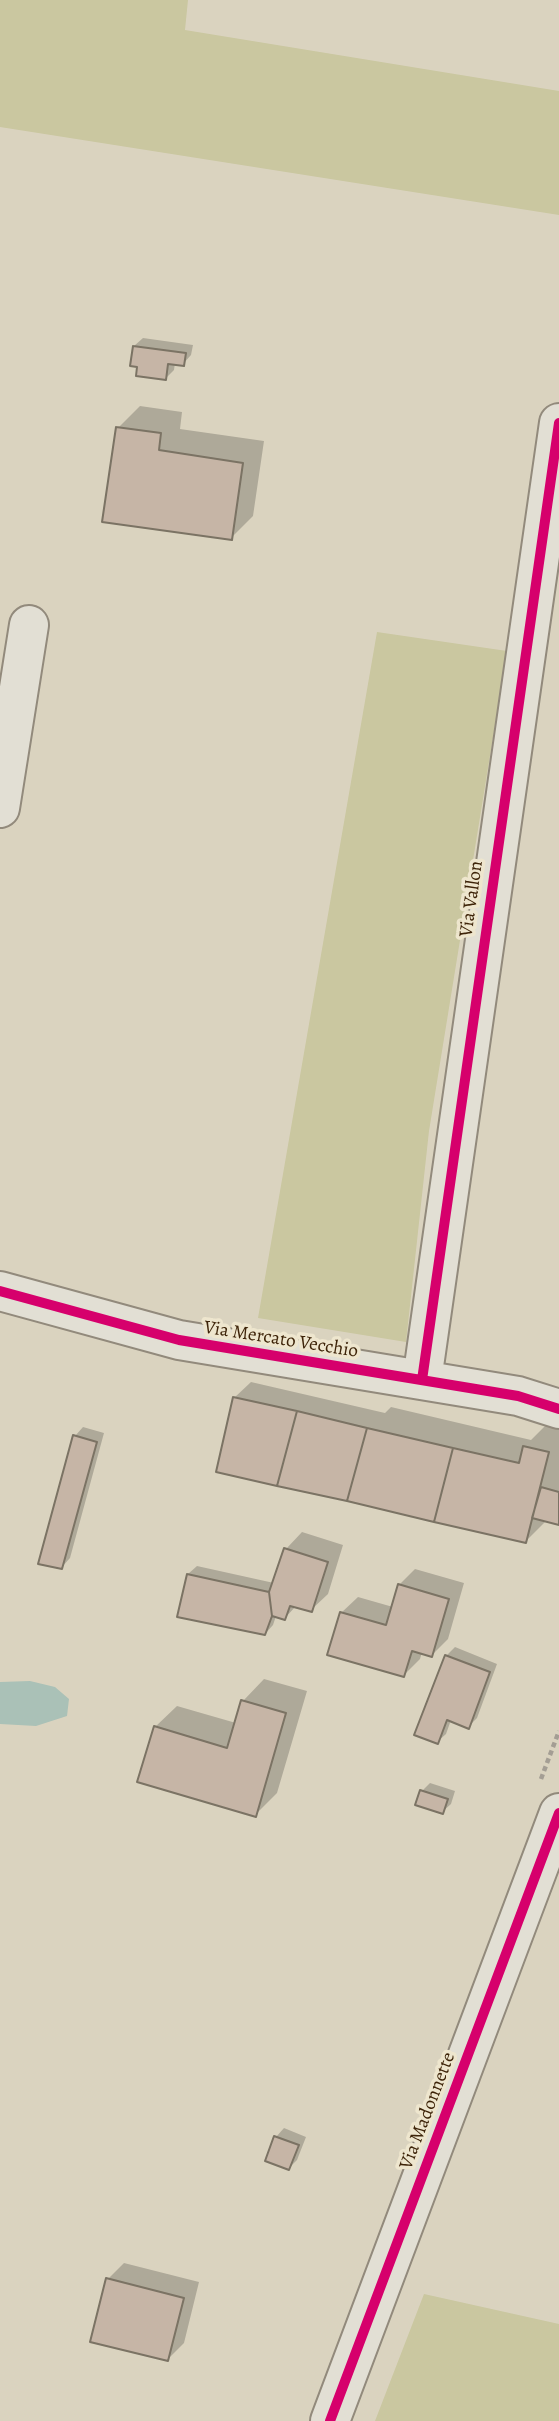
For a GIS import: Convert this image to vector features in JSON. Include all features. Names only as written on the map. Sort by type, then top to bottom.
[{"type":"street","name":"Via Vallon","points":[[422,1380],[559,423]]},
{"type":"street","points":[[0,807],[29,625]]},
{"type":"street","name":"Via Mercato Vecchio","points":[[0,1291],[179,1340],[518,1396],[559,1409]]},
{"type":"street","name":"Via Madonnette","points":[[330,2421],[559,1813]]},
{"type":"shaded area","points":[[0,0],[188,0],[185,30],[559,91],[559,215],[0,127]]},
{"type":"shaded area","points":[[377,632],[507,651],[429,1131],[406,1342],[258,1318]]},
{"type":"shaded area","points":[[30,1681],[55,1687],[69,1699],[67,1716],[36,1726],[0,1724],[0,1682]]},
{"type":"shaded area","points":[[424,2294],[559,2324],[559,2421],[375,2421]]},
{"type":"building","points":[[133,346],[186,353],[184,366],[168,364],[166,380],[136,376],[137,367],[130,366]]},
{"type":"building","points":[[116,427],[161,433],[159,450],[243,463],[232,540],[102,522]]},
{"type":"building","points":[[233,1397],[297,1411],[277,1486],[216,1472]]},
{"type":"building","points":[[297,1411],[367,1428],[347,1501],[277,1486]]},
{"type":"building","points":[[367,1428],[453,1448],[434,1522],[347,1501]]},
{"type":"building","points":[[73,1435],[97,1442],[62,1569],[38,1564]]},
{"type":"building","points":[[523,1446],[549,1452],[526,1543],[434,1522],[453,1448],[519,1463]]},
{"type":"building","points":[[541,1487],[559,1492],[559,1525],[532,1518]]},
{"type":"building","points":[[284,1548],[328,1562],[312,1612],[290,1606],[285,1620],[272,1616],[269,1592]]},
{"type":"building","points":[[187,1574],[269,1592],[272,1616],[265,1635],[177,1617]]},
{"type":"building","points":[[398,1584],[449,1599],[432,1657],[412,1651],[404,1677],[327,1655],[340,1612],[386,1625]]},
{"type":"building","points":[[445,1655],[490,1672],[469,1729],[447,1720],[438,1744],[414,1735]]},
{"type":"building","points":[[241,1700],[286,1713],[256,1817],[137,1782],[154,1726],[227,1748]]},
{"type":"building","points":[[420,1790],[448,1799],[443,1814],[415,1805]]},
{"type":"building","points":[[274,2136],[299,2145],[289,2170],[265,2161]]},
{"type":"building","points":[[106,2278],[184,2298],[168,2361],[90,2342]]},
{"type":"cycle path","points":[[422,1380],[559,423]]},
{"type":"cycle path","points":[[0,1291],[179,1340],[518,1396],[559,1409]]},
{"type":"cycle path","points":[[330,2421],[559,1813]]}]
